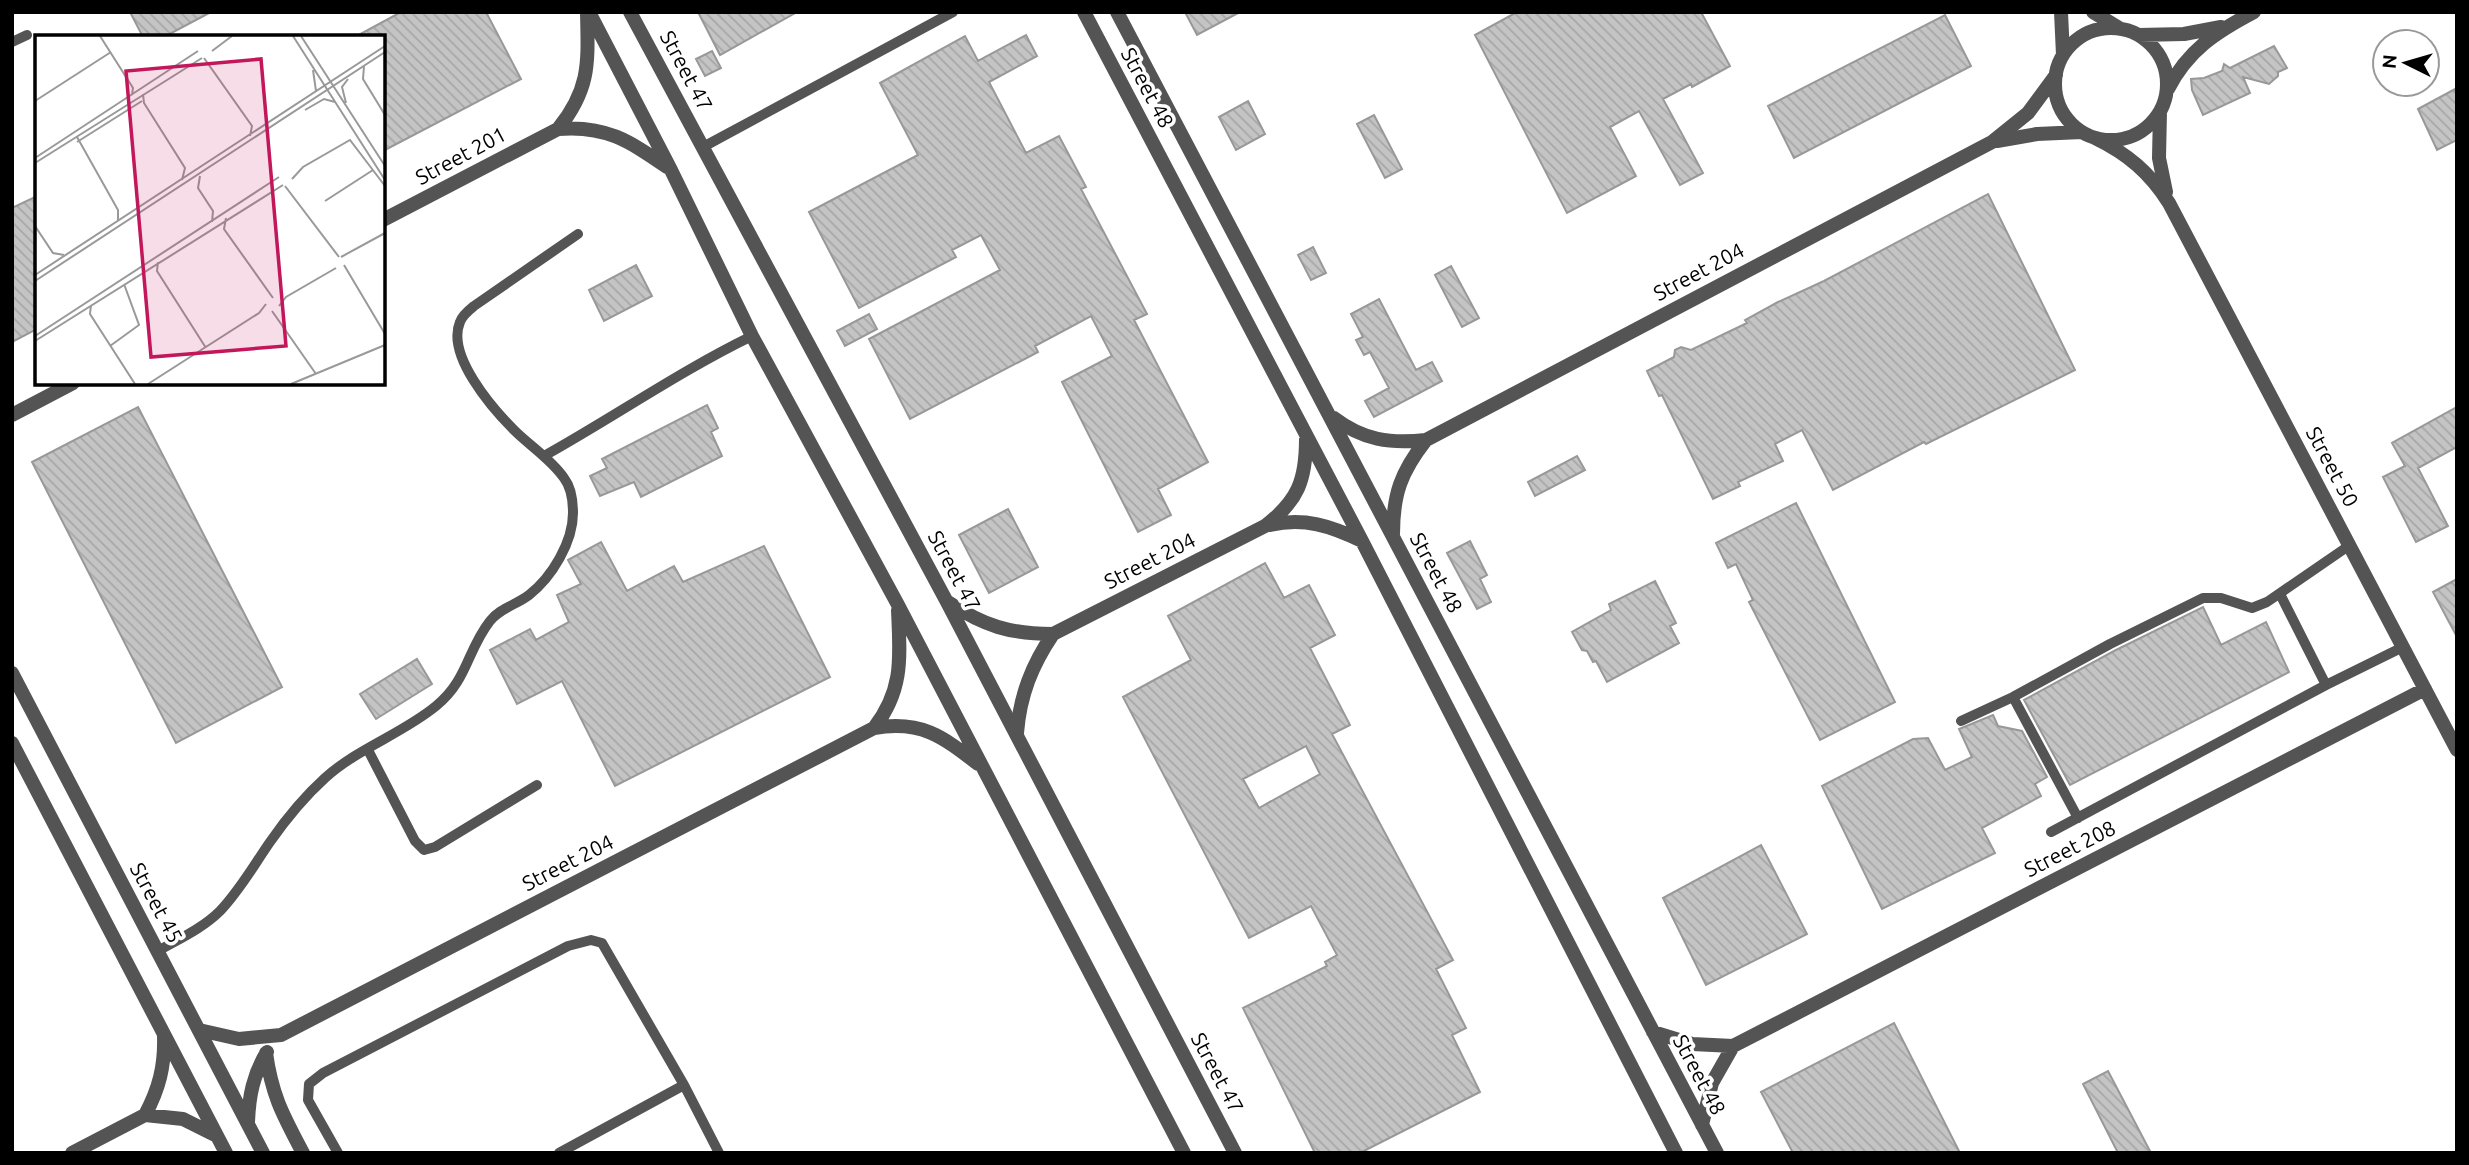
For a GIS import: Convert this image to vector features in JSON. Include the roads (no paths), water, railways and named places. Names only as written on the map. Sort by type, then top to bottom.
[{"type":"street","name":"Street 201","points":[[558,129],[576,104],[586,77],[588,12]]},
{"type":"street","points":[[588,12],[671,170],[752,336],[897,603],[1184,1153]]},
{"type":"street","name":"Street 47","points":[[630,12],[947,602],[1235,1153]]},
{"type":"street","name":"Street 48","points":[[1084,12],[1362,541],[1676,1153]]},
{"type":"street","name":"Street 48","points":[[1117,12],[1717,1153]]},
{"type":"street","points":[[2062,12],[2063,55]]},
{"type":"street","points":[[2092,12],[2120,29],[2139,35],[2184,34],[2229,25]]},
{"type":"street","points":[[2120,29],[2104,28],[2087,33],[2073,42],[2063,55],[2056,75],[2057,97],[2066,117],[2089,135],[2114,140],[2132,136],[2148,126],[2160,111],[2176,72],[2191,53],[2209,37],[2254,12]]},
{"type":"street","points":[[2139,35],[2152,46],[2162,60],[2166,93]]},
{"type":"street","name":"Street 204","points":[[1329,414],[1350,430],[1374,440],[1400,443],[1426,440],[1992,142],[2028,113],[2056,75]]},
{"type":"street","name":"Street 50","points":[[2160,111],[2159,158],[2169,203]]},
{"type":"street","name":"Street 201","points":[[385,219],[558,129],[598,129],[617,135],[671,170]]},
{"type":"street","name":"Street 204","points":[[1992,142],[2037,134],[2089,135]]},
{"type":"street","name":"Street 50","points":[[2089,135],[2118,149],[2138,164],[2156,182],[2169,203],[2457,750]]},
{"type":"street","points":[[12,415],[69,385]]},
{"type":"street","name":"Street 204","points":[[947,602],[971,617],[997,628],[1025,634],[1053,634],[1265,526],[1282,513],[1294,497],[1303,477],[1306,434]]},
{"type":"street","name":"Street 204","points":[[1393,536],[1393,510],[1398,484],[1410,460],[1426,440]]},
{"type":"street","name":"Street 204","points":[[1265,526],[1284,522],[1313,523],[1341,531],[1362,541]]},
{"type":"street","points":[[874,728],[887,712],[899,673],[897,603]]},
{"type":"street","points":[[1016,734],[1018,713],[1031,671],[1053,634]]},
{"type":"street","name":"Street 45","points":[[12,673],[264,1153]]},
{"type":"street","name":"Street 208","points":[[1733,1046],[2425,689]]},
{"type":"street","name":"Street 204","points":[[199,1030],[240,1039],[281,1035],[874,728],[907,725],[923,728],[938,734],[983,767]]},
{"type":"street","points":[[12,743],[226,1153]]},
{"type":"street","points":[[145,1115],[162,1075],[164,1032]]},
{"type":"street","points":[[1653,1032],[1692,1044],[1733,1046],[1712,1083],[1702,1125]]},
{"type":"street","name":"Street 204","points":[[248,1123],[249,1098],[255,1075],[266,1053],[281,1035]]},
{"type":"street","points":[[266,1053],[277,1104],[303,1153]]},
{"type":"street","points":[[72,1153],[145,1115],[183,1119],[217,1136]]},
{"type":"lane","points":[[703,147],[953,12]]},
{"type":"lane","points":[[12,43],[27,35]]},
{"type":"lane","points":[[158,951],[208,922],[220,910],[247,877],[286,819],[326,776],[435,707],[451,692],[490,621],[505,607],[528,595],[556,565],[570,534],[573,515],[572,494],[565,478],[499,414],[469,373],[456,340],[460,320],[474,306],[578,234]]},
{"type":"lane","points":[[544,456],[703,360],[752,336]]},
{"type":"lane","points":[[1961,721],[2014,697],[2110,644],[2203,598],[2221,598],[2252,608],[2267,603],[2350,545]]},
{"type":"lane","points":[[2280,594],[2326,685]]},
{"type":"lane","points":[[2051,832],[2326,685],[2403,647]]},
{"type":"lane","points":[[2014,697],[2078,818]]},
{"type":"lane","points":[[368,750],[415,841],[424,850],[435,847],[537,785]]},
{"type":"lane","points":[[338,1153],[308,1100],[310,1084],[323,1073],[568,946],[591,940],[603,943],[684,1085],[719,1153]]},
{"type":"lane","points":[[559,1153],[684,1085]]}]
